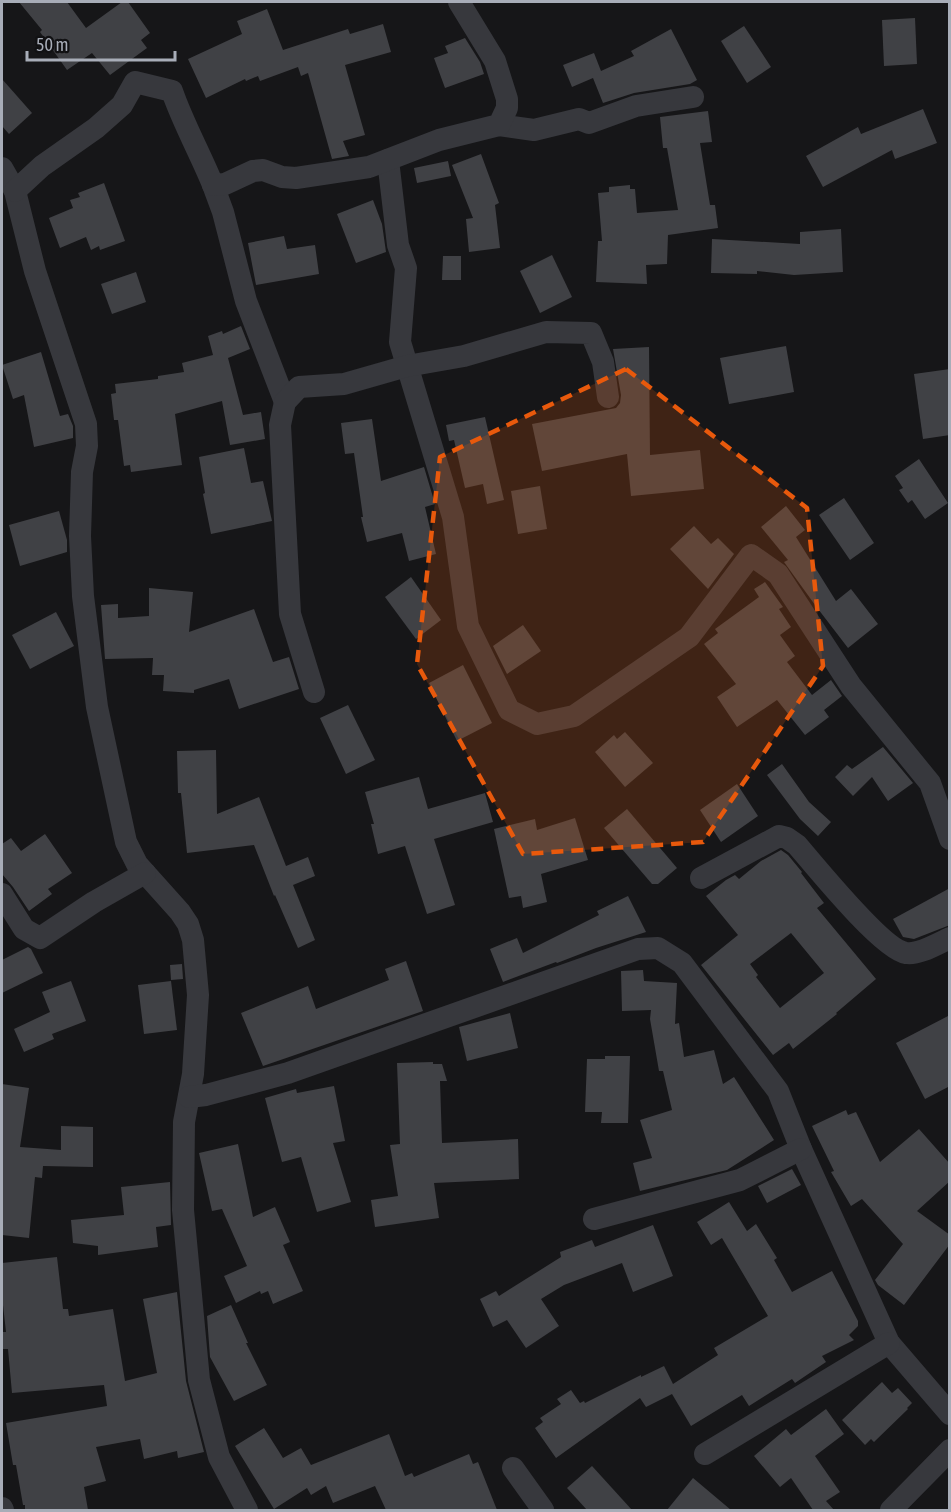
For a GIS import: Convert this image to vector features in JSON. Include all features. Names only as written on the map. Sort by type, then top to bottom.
[{"type":"street","points":[[459,2],[495,61],[500,76],[507,99],[507,108],[499,125]]},
{"type":"street","points":[[15,191],[42,166],[96,128],[122,105],[135,82],[172,91],[183,121],[200,151],[223,212],[246,301],[285,402]]},
{"type":"street","points":[[213,185],[225,184],[253,171],[263,170],[282,177],[296,178],[369,166],[439,140],[499,125],[534,130],[579,119],[589,123],[636,106],[693,97]]},
{"type":"street","points":[[388,160],[398,245],[406,268],[400,342],[453,517],[468,626],[509,710],[537,724],[574,716],[689,637],[751,555],[778,574],[852,686],[930,783],[950,839]]},
{"type":"street","points":[[2,168],[15,191],[35,271],[86,424],[87,446],[82,472],[80,536],[83,596],[97,707],[126,842],[137,864],[180,912],[188,924],[193,940],[198,995],[193,1074],[184,1122],[183,1210],[199,1380],[219,1457],[247,1510]]},
{"type":"street","points":[[314,692],[290,614],[280,425],[285,402],[299,387],[344,384],[407,366],[464,356],[546,332],[591,333],[603,362],[608,397]]},
{"type":"street","points":[[701,879],[778,836],[787,838],[797,845],[877,935],[903,953],[913,954],[950,938]]},
{"type":"street","points":[[2,894],[24,929],[40,938],[94,902],[145,873]]},
{"type":"street","points":[[189,1097],[206,1095],[288,1073],[638,949],[658,948],[682,963],[778,1091],[801,1149],[889,1343],[950,1414]]},
{"type":"street","points":[[594,1219],[740,1180],[801,1149]]},
{"type":"street","points":[[705,1454],[889,1343]]},
{"type":"street","points":[[891,1510],[947,1458]]},
{"type":"street","points":[[513,1468],[543,1510]]},
{"type":"highlighted area","points":[[626,369],[807,508],[823,666],[703,842],[523,854],[417,664],[440,457]]},
{"type":"building","points":[[19,2],[67,2],[86,28],[122,2],[128,2],[150,33],[141,40],[147,48],[110,75],[92,53],[67,70],[40,32],[42,30]]},
{"type":"building","points":[[267,9],[283,50],[348,29],[350,34],[383,24],[391,52],[345,65],[365,135],[343,141],[349,156],[332,159],[308,73],[301,76],[298,67],[260,81],[258,76],[246,81],[245,79],[206,98],[188,59],[242,34],[237,21]]},
{"type":"building","points":[[915,18],[917,64],[884,66],[882,20]]},
{"type":"building","points":[[744,26],[771,67],[747,83],[721,41]]},
{"type":"building","points":[[671,29],[697,80],[690,84],[634,93],[603,103],[593,78],[572,87],[563,65],[594,53],[601,71],[634,56],[631,51]]},
{"type":"building","points":[[465,38],[480,62],[484,74],[445,88],[434,58],[448,53],[445,46]]},
{"type":"building","points":[[2,79],[32,113],[9,134],[2,126]]},
{"type":"building","points":[[923,109],[937,143],[895,159],[892,150],[823,187],[806,156],[858,127],[861,134]]},
{"type":"building","points":[[708,111],[712,142],[700,143],[710,205],[715,205],[718,228],[668,235],[667,264],[646,265],[647,284],[596,282],[598,241],[602,241],[598,193],[609,192],[609,187],[630,185],[630,189],[635,189],[637,213],[678,210],[667,148],[663,148],[660,117]]},
{"type":"building","points":[[481,154],[499,203],[495,205],[500,248],[469,252],[466,219],[473,218],[452,165]]},
{"type":"building","points":[[448,161],[451,176],[417,183],[414,168]]},
{"type":"building","points":[[104,183],[125,241],[100,250],[99,246],[91,250],[86,237],[60,248],[49,218],[73,208],[70,200],[80,197],[78,193]]},
{"type":"building","points":[[373,200],[382,224],[386,252],[356,263],[337,214]]},
{"type":"building","points":[[841,229],[843,272],[794,275],[757,271],[757,274],[711,273],[712,239],[800,244],[800,232]]},
{"type":"building","points":[[284,236],[287,249],[315,245],[319,274],[256,285],[248,243]]},
{"type":"building","points":[[552,255],[572,297],[540,313],[520,271]]},
{"type":"building","points":[[443,256],[461,256],[461,280],[442,280]]},
{"type":"building","points":[[136,272],[146,302],[112,314],[101,284]]},
{"type":"building","points":[[241,326],[250,349],[228,358],[243,415],[261,412],[265,439],[230,445],[222,401],[175,414],[182,465],[131,472],[130,465],[124,466],[118,420],[114,420],[111,394],[116,393],[115,384],[158,379],[158,376],[184,372],[182,363],[213,355],[208,336],[222,331],[223,334]]},
{"type":"building","points":[[786,346],[794,392],[729,404],[720,358]]},
{"type":"building","points":[[649,347],[650,455],[700,450],[704,489],[631,496],[627,454],[542,471],[532,424],[616,408],[620,403],[621,395],[613,349]]},
{"type":"building","points":[[41,352],[60,416],[68,414],[73,426],[73,438],[34,447],[24,395],[13,399],[2,365]]},
{"type":"building","points":[[950,369],[950,435],[923,439],[914,374]]},
{"type":"building","points":[[485,417],[504,500],[487,504],[483,484],[465,488],[454,440],[449,441],[446,425]]},
{"type":"building","points":[[372,419],[381,481],[424,467],[435,504],[425,507],[436,554],[409,561],[402,533],[367,542],[361,517],[363,517],[354,453],[345,454],[341,423]]},
{"type":"building","points":[[244,448],[251,483],[263,481],[272,521],[211,534],[199,457]]},
{"type":"building","points":[[919,459],[948,503],[925,519],[912,500],[908,503],[899,490],[903,488],[895,476]]},
{"type":"building","points":[[540,486],[547,529],[518,534],[511,491]]},
{"type":"building","points":[[844,498],[874,543],[850,560],[819,515]]},
{"type":"building","points":[[786,506],[805,530],[796,537],[836,601],[851,589],[878,624],[848,648],[784,562],[788,560],[761,527]]},
{"type":"building","points":[[59,511],[67,540],[67,552],[20,566],[9,525]]},
{"type":"building","points":[[694,526],[711,544],[718,538],[734,554],[708,589],[670,549]]},
{"type":"building","points":[[411,577],[441,620],[416,639],[385,597]]},
{"type":"building","points":[[765,582],[783,607],[779,609],[791,627],[780,635],[795,656],[787,662],[812,695],[831,680],[842,696],[824,710],[829,717],[805,735],[777,700],[737,727],[717,697],[736,684],[704,644],[718,633],[715,629],[759,597],[754,589]]},
{"type":"building","points":[[149,588],[193,592],[189,632],[254,609],[273,662],[289,657],[299,689],[239,709],[229,679],[194,690],[194,693],[163,691],[164,675],[152,675],[153,658],[105,659],[101,605],[118,604],[118,618],[149,616]]},
{"type":"building","points":[[56,612],[74,646],[30,669],[12,635]]},
{"type":"building","points":[[523,625],[541,651],[507,674],[493,646]]},
{"type":"building","points":[[463,665],[492,723],[457,741],[429,683]]},
{"type":"building","points":[[348,705],[375,760],[346,774],[320,718]]},
{"type":"building","points":[[625,732],[653,763],[625,787],[595,752],[614,735],[617,739]]},
{"type":"building","points":[[883,747],[913,783],[888,801],[872,777],[853,796],[835,777],[847,765],[852,769]]},
{"type":"building","points":[[216,750],[217,814],[259,797],[286,866],[308,857],[315,876],[293,885],[315,940],[298,948],[254,845],[187,853],[181,793],[178,793],[177,751]]},
{"type":"building","points":[[782,764],[809,802],[831,822],[818,836],[800,819],[767,775]]},
{"type":"building","points":[[419,777],[428,809],[485,793],[493,822],[434,839],[455,905],[427,914],[405,846],[378,854],[371,824],[374,824],[365,792]]},
{"type":"building","points":[[737,784],[758,816],[721,842],[700,810]]},
{"type":"building","points":[[627,809],[677,868],[658,884],[652,884],[604,828]]},
{"type":"building","points":[[575,818],[588,860],[541,874],[547,902],[523,908],[521,896],[509,898],[494,829],[535,819],[537,830]]},
{"type":"building","points":[[45,834],[72,873],[48,889],[52,894],[29,911],[2,874],[2,844],[11,838],[21,851]]},
{"type":"building","points":[[781,850],[788,855],[824,903],[817,908],[876,979],[793,1049],[789,1043],[773,1055],[701,965],[738,935],[706,896],[735,875],[739,879],[761,861]],"holes":[[[791,933],[824,973],[780,1008],[756,977],[758,975],[750,964]]]},
{"type":"building","points":[[950,888],[950,925],[914,939],[903,937],[893,919]]},
{"type":"building","points":[[628,896],[646,932],[503,982],[490,949],[517,938],[523,953],[599,915],[597,911]]},
{"type":"building","points":[[28,947],[43,973],[2,993],[2,960]]},
{"type":"building","points":[[406,961],[423,1011],[263,1066],[241,1013],[308,986],[316,1009],[389,980],[385,969]]},
{"type":"building","points":[[182,964],[183,979],[171,980],[170,965]]},
{"type":"building","points":[[643,970],[644,981],[677,983],[675,1024],[679,1023],[684,1057],[714,1050],[723,1084],[734,1077],[774,1140],[727,1170],[640,1191],[633,1163],[652,1158],[640,1120],[672,1110],[663,1071],[659,1071],[650,1019],[651,1010],[622,1011],[621,971]]},
{"type":"building","points":[[71,981],[86,1021],[52,1034],[54,1039],[24,1052],[14,1029],[50,1012],[42,992]]},
{"type":"building","points":[[171,981],[177,1030],[144,1034],[138,985]]},
{"type":"building","points":[[510,1013],[518,1048],[467,1061],[459,1027]]},
{"type":"building","points":[[950,1015],[950,1086],[925,1099],[896,1043]]},
{"type":"building","points":[[605,1056],[630,1056],[628,1123],[601,1123],[602,1112],[585,1112],[587,1059],[605,1059]]},
{"type":"building","points":[[433,1062],[433,1064],[442,1064],[447,1081],[440,1081],[442,1143],[518,1139],[519,1179],[434,1183],[439,1218],[375,1227],[371,1200],[398,1196],[390,1145],[400,1144],[397,1063]]},
{"type":"building","points":[[2,1084],[29,1088],[20,1147],[61,1150],[61,1126],[93,1127],[93,1167],[43,1166],[42,1178],[35,1177],[29,1238],[2,1235]]},
{"type":"building","points":[[334,1086],[345,1141],[333,1143],[351,1202],[317,1212],[301,1157],[282,1162],[265,1098],[296,1089],[297,1093]]},
{"type":"building","points":[[846,1110],[848,1115],[856,1112],[880,1162],[919,1129],[950,1164],[950,1181],[917,1211],[950,1235],[950,1244],[904,1305],[878,1285],[875,1280],[903,1244],[862,1199],[851,1206],[831,1172],[834,1171],[812,1126]]},
{"type":"building","points":[[238,1144],[253,1217],[275,1207],[290,1242],[283,1245],[303,1291],[273,1304],[268,1291],[261,1294],[260,1291],[236,1303],[224,1276],[247,1266],[222,1209],[212,1211],[199,1153]]},
{"type":"building","points":[[792,1169],[801,1185],[767,1203],[758,1186]]},
{"type":"building","points":[[170,1182],[171,1225],[156,1227],[158,1247],[98,1255],[98,1246],[73,1243],[71,1220],[124,1215],[121,1187]]},
{"type":"building","points":[[729,1202],[747,1231],[756,1224],[777,1258],[774,1260],[792,1292],[832,1271],[858,1321],[858,1326],[849,1335],[854,1340],[822,1356],[826,1362],[795,1383],[792,1379],[749,1406],[742,1395],[691,1426],[672,1394],[646,1407],[640,1398],[556,1458],[535,1428],[543,1422],[540,1418],[561,1404],[557,1399],[571,1390],[580,1403],[584,1401],[585,1403],[664,1366],[673,1384],[718,1355],[714,1348],[768,1316],[722,1238],[711,1245],[697,1222]]},
{"type":"building","points":[[653,1225],[673,1276],[633,1292],[622,1263],[564,1285],[541,1299],[559,1326],[526,1348],[507,1320],[493,1327],[480,1299],[496,1291],[499,1296],[561,1257],[560,1252],[592,1240],[595,1247]]},
{"type":"building","points":[[57,1257],[63,1309],[68,1309],[69,1316],[113,1309],[125,1381],[157,1373],[143,1299],[177,1292],[186,1381],[204,1452],[178,1458],[177,1451],[144,1459],[140,1439],[96,1447],[106,1481],[84,1487],[88,1510],[25,1510],[16,1465],[13,1465],[6,1423],[107,1406],[104,1385],[12,1393],[8,1349],[2,1349],[2,1332],[6,1332],[2,1296],[2,1263]]},
{"type":"building","points":[[231,1305],[248,1343],[246,1343],[267,1385],[234,1401],[210,1357],[207,1316]]},
{"type":"building","points":[[882,1382],[892,1393],[898,1388],[912,1403],[874,1442],[871,1439],[865,1445],[842,1420]]},
{"type":"building","points":[[826,1409],[844,1434],[815,1456],[840,1492],[826,1501],[834,1510],[813,1510],[791,1478],[780,1487],[754,1456],[786,1429],[791,1435]]},
{"type":"building","points":[[264,1428],[283,1458],[301,1448],[311,1465],[389,1434],[405,1476],[412,1473],[414,1477],[469,1454],[473,1464],[478,1462],[497,1510],[386,1510],[375,1486],[333,1503],[326,1486],[311,1495],[307,1488],[274,1509],[235,1446]]},
{"type":"building","points":[[592,1466],[632,1510],[587,1510],[567,1488]]},
{"type":"building","points":[[693,1478],[731,1510],[667,1510]]}]
